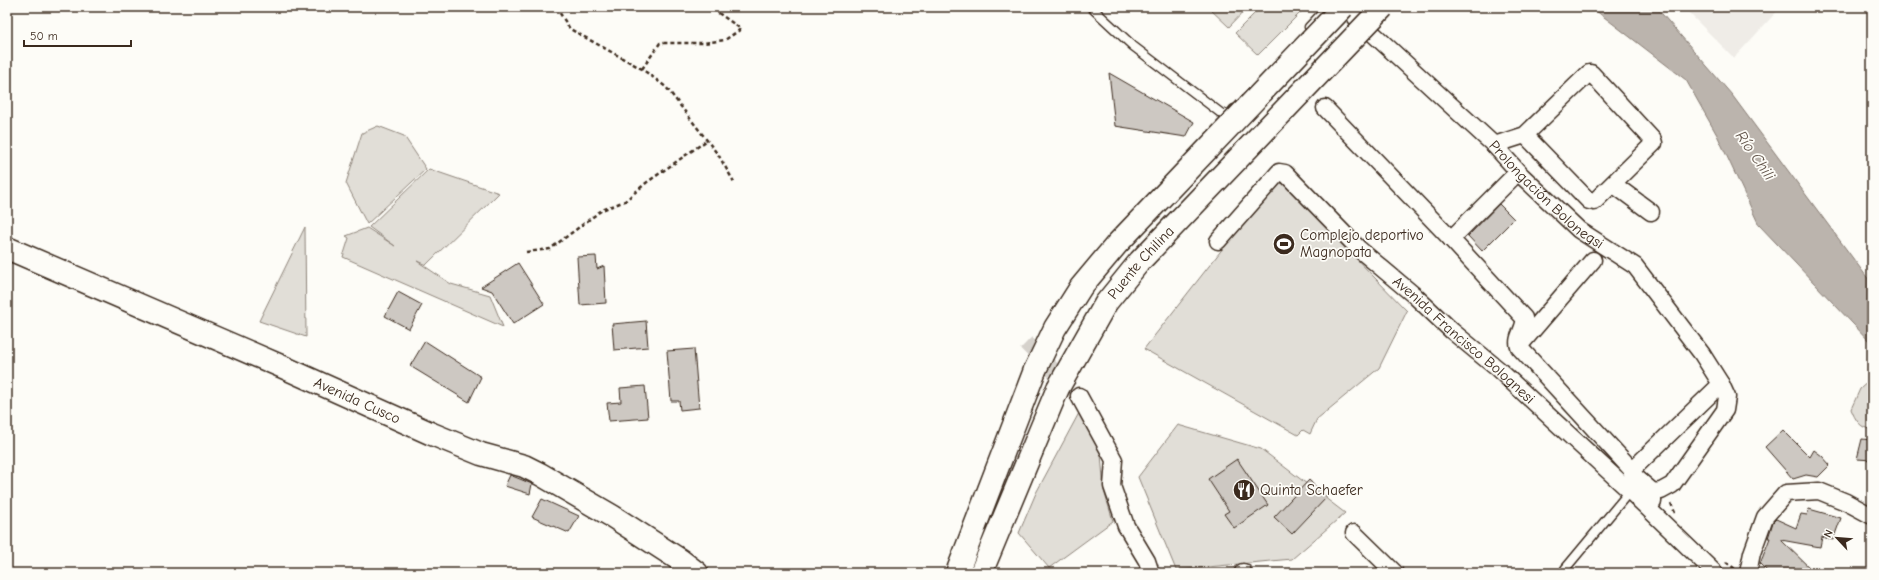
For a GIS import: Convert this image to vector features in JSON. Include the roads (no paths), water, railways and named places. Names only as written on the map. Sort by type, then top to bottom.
[{"type":"main road","name":"Puente Chilina","points":[[957,573],[1035,370],[1055,328],[1081,287],[1117,244],[1362,11]]},
{"type":"main road","name":"Puente Chilina","points":[[981,573],[1058,388],[1106,303],[1140,261],[1362,11]]},
{"type":"main road","name":"Avenida Cusco","points":[[7,248],[283,367],[432,434],[481,454],[524,466],[618,520],[680,560],[697,573]]},
{"type":"street","name":"Prolongación Bolonegsi","points":[[1362,11],[1494,144],[1522,176],[1579,230],[1635,266],[1702,354],[1722,384],[1728,397],[1725,410],[1672,485],[1661,491],[1652,492]]},
{"type":"street","points":[[1494,144],[1525,135],[1586,74],[1591,73],[1653,140],[1651,146],[1594,202],[1589,201],[1525,135]]},
{"type":"street","points":[[1325,108],[1451,239],[1524,318],[1524,325],[1517,342],[1519,347],[1652,492],[1653,513]]},
{"type":"street","name":"Avenida Francisco Bolognesi","points":[[1218,241],[1279,172],[1285,173],[1360,249],[1415,296],[1452,331],[1498,369],[1630,490],[1715,573]]},
{"type":"street","points":[[1451,239],[1512,178]]},
{"type":"street","points":[[1614,184],[1651,212]]},
{"type":"street","points":[[1519,347],[1593,260]]},
{"type":"street","points":[[1632,471],[1722,384]]},
{"type":"street","points":[[1079,396],[1114,460],[1112,486],[1126,526],[1147,561],[1151,573]]},
{"type":"street","points":[[1748,571],[1752,553],[1765,517],[1786,493],[1819,491],[1846,502],[1872,516]]},
{"type":"street","points":[[1354,532],[1395,573]]},
{"type":"lane","points":[[1091,7],[1133,46],[1222,114],[1230,114],[1264,77]]},
{"type":"lane","points":[[1306,31],[1328,7]]},
{"type":"lane","points":[[1335,7],[1362,11]]},
{"type":"lane","points":[[1565,570],[1630,490]]},
{"type":"water","name":"Río Chili","points":[[1591,7],[1656,7],[1732,95],[1872,284],[1872,344],[1759,225],[1717,135],[1686,80]]},
{"type":"tunnel","points":[[1026,343],[1079,396]]},
{"type":"place","name":"Complejo deportivo Magnopata","points":[[1284,244]]},
{"type":"place","name":"Quinta Schaefer","points":[[1244,490]]}]
